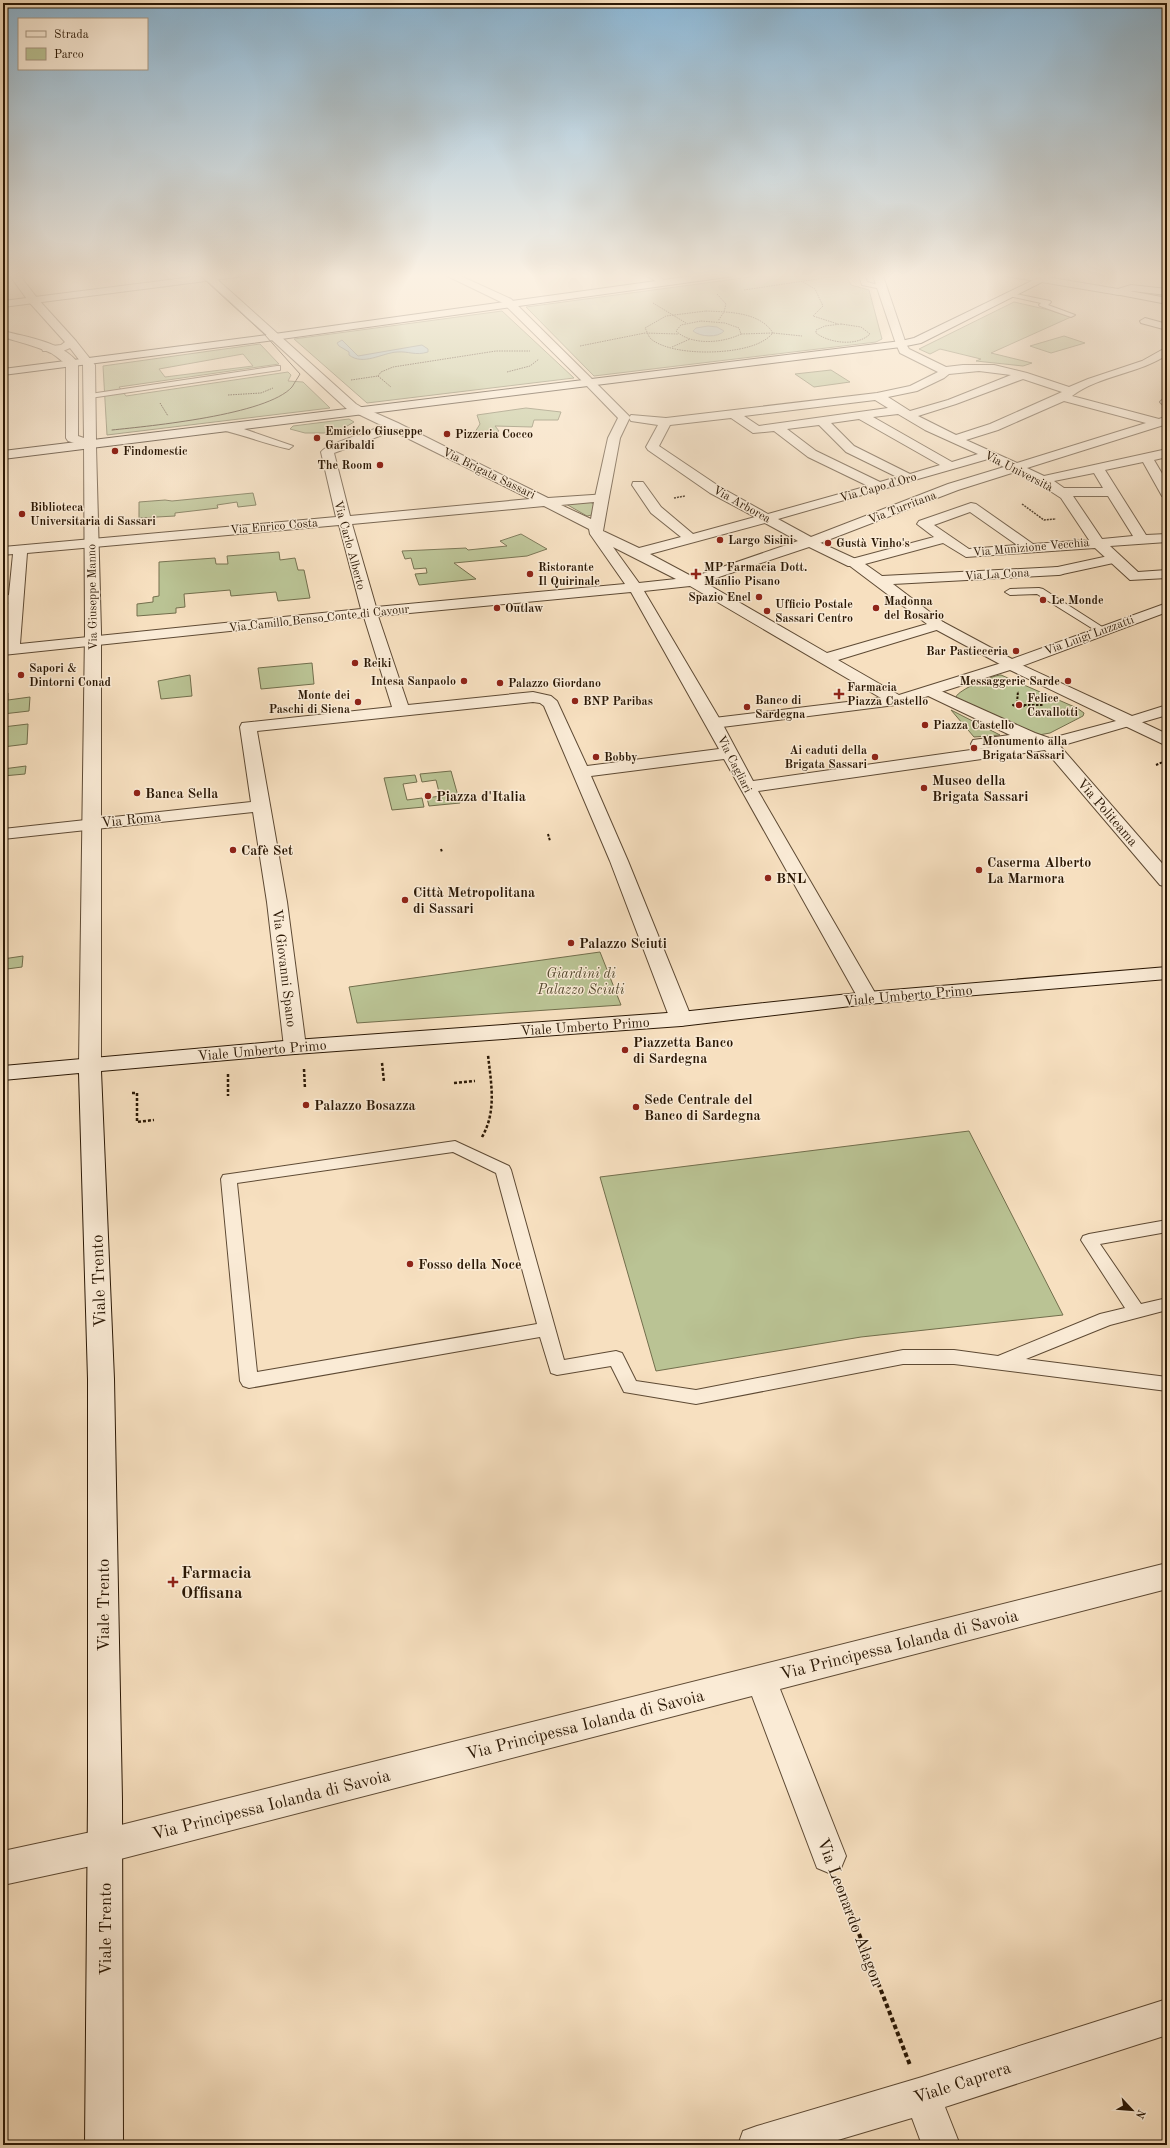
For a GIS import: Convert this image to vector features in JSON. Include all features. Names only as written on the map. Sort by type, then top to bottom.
[{"type":"street","points":[[72,373],[72,438],[92,444]]},
{"type":"street","name":"Via Giuseppe Manno","points":[[89,373],[92,444],[93,642],[93,823],[90,1064]]},
{"type":"street","points":[[315,373],[352,407],[394,426]]},
{"type":"street","points":[[580,373],[629,417],[666,422],[877,396],[913,389],[943,373]]},
{"type":"street","points":[[3,455],[393,408],[661,373]]},
{"type":"street","points":[[1016,373],[1066,394],[1163,421]]},
{"type":"street","points":[[955,439],[994,427],[1086,384],[1117,373]]},
{"type":"street","points":[[1126,382],[1139,373]]},
{"type":"street","points":[[735,414],[756,430],[861,415],[903,412],[952,402],[1023,375]]},
{"type":"street","points":[[1086,384],[1106,390]]},
{"type":"street","points":[[1040,391],[1066,394]]},
{"type":"street","name":"Via Università","points":[[877,396],[903,412],[955,439],[1043,480],[1066,495],[1096,542],[1113,559],[1135,577],[1167,574]]},
{"type":"street","points":[[393,408],[389,418],[394,426]]},
{"type":"street","points":[[992,412],[1013,418]]},
{"type":"street","points":[[861,415],[951,466]]},
{"type":"street","points":[[596,530],[614,438],[629,417]]},
{"type":"street","points":[[822,421],[850,449],[908,478]]},
{"type":"street","points":[[976,421],[994,427]]},
{"type":"street","name":"Via Turritana","points":[[636,587],[691,582],[810,542],[953,487],[1015,466],[1163,421]]},
{"type":"street","name":"Via Arborea","points":[[666,422],[652,447],[715,490],[810,542],[853,563],[879,580],[938,625],[1010,664]]},
{"type":"street","name":"Via Brigata Sassari","points":[[394,426],[545,502],[691,582],[897,701]]},
{"type":"street","name":"Via Carlo Alberto","points":[[394,426],[363,439],[338,446],[327,452],[342,520],[368,613],[401,710]]},
{"type":"street","points":[[778,428],[812,454],[878,486]]},
{"type":"street","points":[[1043,480],[1147,459],[1167,453]]},
{"type":"street","name":"Via Capo d'Oro","points":[[766,518],[989,455]]},
{"type":"street","points":[[1147,459],[1154,474],[1167,493]]},
{"type":"street","points":[[1098,469],[1141,539]]},
{"type":"street","points":[[638,485],[656,510],[690,538]]},
{"type":"street","points":[[1061,492],[1112,492]]},
{"type":"street","name":"Via Brigata Sassari","points":[[545,502],[602,496]]},
{"type":"street","name":"Via Enrico Costa","points":[[3,551],[545,502]]},
{"type":"street","name":"Via Munizione Vecchia","points":[[1030,548],[971,507],[924,524],[966,553],[1030,548],[1096,542],[1167,538]]},
{"type":"street","points":[[638,553],[766,518]]},
{"type":"street","name":"Via Cagliari","points":[[596,530],[636,587],[714,723],[747,787],[868,998]]},
{"type":"street","points":[[853,563],[946,538]]},
{"type":"street","points":[[7,650],[16,594],[20,549]]},
{"type":"street","name":"Via La Cona","points":[[879,580],[1058,571],[1113,559]]},
{"type":"street","name":"Via Camillo Benso Conte di Cavour","points":[[7,650],[636,587]]},
{"type":"street","name":"Via Luigi Luzzatti","points":[[1010,664],[1167,607]]},
{"type":"street","points":[[825,659],[938,625]]},
{"type":"street","points":[[714,723],[939,697],[1010,664],[1131,722],[1167,741]]},
{"type":"street","points":[[260,806],[248,727],[533,697],[545,699],[551,704],[619,861],[681,1019]]},
{"type":"street","points":[[939,697],[1029,737],[1049,744]]},
{"type":"street","points":[[747,787],[1049,744],[1131,722],[1167,710]]},
{"type":"street","points":[[979,744],[1029,737]]},
{"type":"street","name":"Via Politeama","points":[[1049,744],[1167,881]]},
{"type":"street","points":[[581,772],[730,754]]},
{"type":"street","name":"Via Roma","points":[[3,834],[260,806]]},
{"type":"street","name":"Via Giovanni Spano","points":[[260,806],[274,889],[295,1047]]},
{"type":"street","name":"Viale Umberto Primo","points":[[3,1073],[90,1064],[295,1047],[681,1019],[868,998],[1167,973]]},
{"type":"street","name":"Viale Trento","points":[[90,1064],[101,1379],[105,1846],[104,2145]]},
{"type":"street","name":"Via Principessa Iolanda di Savoia","points":[[3,1868],[105,1846],[1167,1576]]},
{"type":"street","name":"Via Leonardo Alagon","points":[[761,1679],[829,1856]]},
{"type":"street","name":"Viale Caprera","points":[[757,2145],[922,2096],[1167,2017]]},
{"type":"street","points":[[922,2096],[941,2145]]},
{"type":"lane","points":[[90,396],[243,373]]},
{"type":"lane","points":[[254,436],[254,432],[259,428],[272,422]]},
{"type":"lane","points":[[224,428],[242,431],[268,442],[289,446]]},
{"type":"lane","points":[[1010,592],[1039,591],[1102,630]]},
{"type":"lane","points":[[3,603],[16,594]]},
{"type":"lane","points":[[547,1329],[249,1381],[230,1179],[455,1146],[503,1170],[547,1329],[557,1368],[616,1358],[630,1387],[696,1398],[903,1357],[954,1357],[1167,1384]]},
{"type":"lane","points":[[1136,1311],[1089,1240],[1167,1226]]},
{"type":"lane","points":[[998,1363],[1106,1319],[1167,1304]]},
{"type":"path","points":[[326,383],[378,376],[380,373]]},
{"type":"path","points":[[650,502],[715,490]]},
{"type":"path","points":[[1022,504],[1044,520],[1080,516]]},
{"type":"path","points":[[1019,703],[1024,706],[1017,707],[1013,704],[1019,703]]},
{"type":"path","points":[[1156,765],[1167,760]]},
{"type":"path","points":[[548,834],[550,841]]},
{"type":"path","points":[[471,1154],[487,1131],[493,1112],[488,1054]]},
{"type":"path","points":[[382,1062],[384,1082]]},
{"type":"path","points":[[304,1069],[305,1089]]},
{"type":"path","points":[[228,1074],[228,1096]]},
{"type":"path","points":[[454,1083],[475,1081]]},
{"type":"path","points":[[132,1093],[137,1093],[138,1122],[154,1121],[134,1123]]},
{"type":"path","name":"Via Leonardo Alagon","points":[[829,1856],[922,2096]]},
{"type":"green space","points":[[103,373],[162,373],[165,377],[195,373],[215,373],[119,387],[126,396],[280,373],[289,373],[291,375],[288,381],[303,382],[330,408],[107,435]]},
{"type":"green space","points":[[333,373],[569,373],[574,378],[367,403]]},
{"type":"green space","points":[[591,373],[617,373],[594,376]]},
{"type":"green space","points":[[836,373],[850,382],[814,387],[795,374]]},
{"type":"green space","points":[[526,408],[561,412],[558,420],[534,420],[532,427],[495,426],[499,431],[483,435],[475,432],[480,424],[477,415]]},
{"type":"green space","points":[[349,419],[354,422],[342,429],[331,430],[329,433],[305,433],[290,429],[293,426]]},
{"type":"green space","points":[[253,493],[256,505],[238,507],[237,502],[217,505],[218,508],[175,513],[175,516],[139,518],[139,502],[165,500],[172,501]]},
{"type":"green space","points":[[590,502],[594,504],[592,515],[587,516],[566,504]]},
{"type":"green space","points":[[521,534],[547,549],[527,556],[454,563],[476,579],[419,585],[415,574],[427,573],[426,568],[414,569],[411,558],[405,559],[402,551],[466,548],[468,550],[507,546],[500,541]]},
{"type":"green space","points":[[279,552],[280,560],[295,558],[298,570],[304,570],[310,598],[278,601],[276,592],[231,596],[230,590],[184,594],[185,607],[176,608],[176,613],[137,616],[137,604],[153,602],[153,597],[159,596],[159,562],[215,558],[216,564],[228,564],[227,556]]},
{"type":"green space","points":[[312,663],[314,684],[261,689],[258,668]]},
{"type":"green space","points":[[190,675],[192,696],[161,699],[158,681]]},
{"type":"green space","points":[[1001,675],[1077,708],[1084,713],[1083,716],[1050,733],[1039,735],[959,700],[956,697],[958,694],[976,683]]},
{"type":"green space","points":[[8,693],[8,700],[30,697],[29,711],[3,714],[3,694]]},
{"type":"green space","points":[[951,710],[1000,735],[974,737]]},
{"type":"green space","points":[[28,724],[27,744],[3,747],[3,727]]},
{"type":"green space","points":[[26,766],[25,774],[3,776],[3,769]]},
{"type":"green space","points":[[451,771],[460,803],[429,806],[427,798],[440,796],[436,780],[422,782],[420,774]]},
{"type":"green space","points":[[415,775],[417,782],[403,784],[407,800],[422,798],[424,807],[392,810],[384,778]]},
{"type":"green space","name":"Giardini di Palazzo Sciuti","points":[[600,952],[621,1005],[357,1023],[349,987]]},
{"type":"green space","points":[[23,956],[22,967],[7,969],[3,987],[3,959]]},
{"type":"green space","points":[[969,1131],[1063,1315],[861,1337],[656,1371],[600,1177]]},
{"type":"tram line","points":[[112,430],[207,418],[259,405],[279,397],[292,387],[299,373]]},
{"type":"place","name":"Pizzeria Cocco","points":[[447,434]]},
{"type":"place","name":"Emiciclo Giuseppe Garibaldi","points":[[317,438]]},
{"type":"place","name":"Findomestic","points":[[115,451]]},
{"type":"place","name":"The Room","points":[[380,465]]},
{"type":"place","name":"Biblioteca Universitaria di Sassari","points":[[22,514]]},
{"type":"place","name":"Largo Sisini","points":[[720,540]]},
{"type":"place","name":"Gustà Vinho's","points":[[828,543]]},
{"type":"place","name":"Ristorante Il Quirinale","points":[[530,574]]},
{"type":"place","name":"MP Farmacia Dott. Manlio Pisano","points":[[696,574]]},
{"type":"place","name":"Spazio Enel","points":[[759,597]]},
{"type":"place","name":"Le Monde","points":[[1043,600]]},
{"type":"place","name":"Outlaw","points":[[497,608]]},
{"type":"place","name":"Madonna del Rosario","points":[[876,608]]},
{"type":"place","name":"Ufficio Postale Sassari Centro","points":[[767,611]]},
{"type":"place","name":"Bar Pasticceria","points":[[1016,651]]},
{"type":"place","name":"Reiki","points":[[355,663]]},
{"type":"place","name":"Sapori & Dintorni Conad","points":[[21,675]]},
{"type":"place","name":"Intesa Sanpaolo","points":[[464,681]]},
{"type":"place","name":"Messaggerie Sarde","points":[[1068,681]]},
{"type":"place","name":"Palazzo Giordano","points":[[500,683]]},
{"type":"place","name":"Farmacia Piazza Castello","points":[[839,694]]},
{"type":"place","name":"BNP Paribas","points":[[575,701]]},
{"type":"place","name":"Monte dei Paschi di Siena","points":[[358,702]]},
{"type":"place","name":"Felice Cavallotti","points":[[1019,705]]},
{"type":"place","name":"Banco di Sardegna","points":[[747,707]]},
{"type":"place","name":"Piazza Castello","points":[[925,725]]},
{"type":"place","name":"Monumento alla Brigata Sassari","points":[[974,748]]},
{"type":"place","name":"Bobby","points":[[596,757]]},
{"type":"place","name":"Ai caduti della Brigata Sassari","points":[[875,757]]},
{"type":"place","name":"Museo della Brigata Sassari","points":[[924,788]]},
{"type":"place","name":"Banca Sella","points":[[137,793]]},
{"type":"place","name":"Piazza d'Italia","points":[[428,796]]},
{"type":"place","name":"Cafè Set","points":[[233,850]]},
{"type":"place","name":"Caserma Alberto La Marmora","points":[[979,870]]},
{"type":"place","name":"BNL","points":[[768,878]]},
{"type":"place","name":"Città Metropolitana di Sassari","points":[[405,900]]},
{"type":"place","name":"Palazzo Sciuti","points":[[571,943]]},
{"type":"place","name":"Piazzetta Banco di Sardegna","points":[[625,1050]]},
{"type":"place","name":"Palazzo Bosazza","points":[[306,1105]]},
{"type":"place","name":"Sede Centrale del Banco di Sardegna","points":[[636,1107]]},
{"type":"place","name":"Fosso della Noce","points":[[410,1264]]},
{"type":"place","name":"Farmacia Offisana","points":[[173,1582]]}]
